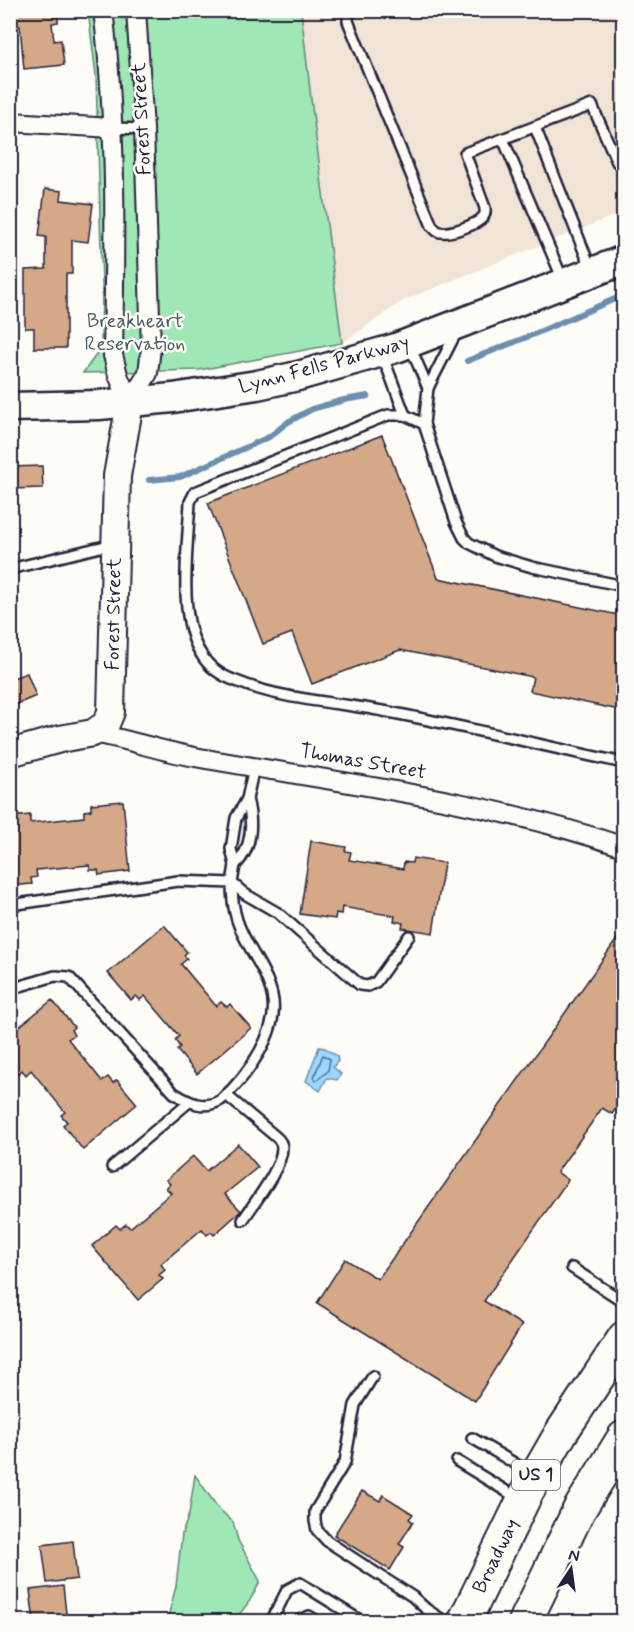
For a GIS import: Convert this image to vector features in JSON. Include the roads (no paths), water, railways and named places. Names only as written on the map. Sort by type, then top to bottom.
[{"type":"highway","name":"Broadway","points":[[464,1622],[529,1488],[567,1424],[624,1338]]},
{"type":"highway","name":"US 1","points":[[525,1622],[579,1510],[624,1437]]},
{"type":"main road","name":"Lynn Fells Parkway","points":[[10,407],[130,403],[257,386],[408,343],[624,260]]},
{"type":"street","name":"Forest Street","points":[[103,10],[111,71],[115,208],[113,355],[118,375],[130,403]]},
{"type":"street","name":"Forest Street","points":[[93,733],[106,724],[111,712],[117,468],[130,403],[148,373],[151,348],[144,129],[136,10]]},
{"type":"street","points":[[10,122],[112,128]]},
{"type":"street","points":[[10,753],[60,739],[93,733]]},
{"type":"street","name":"Thomas Street","points":[[93,733],[170,753],[464,803],[552,824],[624,847]]},
{"type":"lane","points":[[349,10],[348,21],[432,226],[441,234],[478,222],[483,217],[485,208],[465,153],[592,105],[617,162],[624,168]]},
{"type":"lane","points":[[535,127],[592,271]]},
{"type":"lane","points":[[112,128],[144,129]]},
{"type":"lane","points":[[502,139],[564,282]]},
{"type":"lane","points":[[462,321],[428,388],[424,424],[460,533],[469,543],[495,556],[532,567],[624,586]]},
{"type":"lane","points":[[408,343],[428,388]]},
{"type":"lane","points":[[381,352],[405,415]]},
{"type":"lane","points":[[424,424],[405,415],[388,415],[200,489],[193,494],[190,502],[186,608],[193,641],[201,656],[224,676],[265,691],[383,711],[624,763]]},
{"type":"lane","points":[[10,569],[116,544]]},
{"type":"lane","points":[[235,865],[247,849],[252,819],[248,800],[254,767]]},
{"type":"lane","points":[[10,989],[55,976],[69,977],[174,1093],[189,1102],[207,1105],[215,1103],[226,1095],[256,1060],[268,1031],[274,1006],[271,991],[237,919],[232,883],[235,865],[231,849],[236,818],[248,800]]},
{"type":"lane","points":[[10,904],[178,881],[232,883],[245,894],[278,913],[360,985],[368,986],[376,982],[409,936]]},
{"type":"lane","points":[[226,1095],[275,1136],[281,1144],[281,1154],[276,1167],[243,1220]]},
{"type":"lane","points":[[112,1167],[189,1102]]},
{"type":"lane","points":[[572,1268],[624,1302]]},
{"type":"lane","points":[[373,1376],[355,1405],[345,1460],[316,1506],[315,1526],[327,1541],[447,1622]]},
{"type":"lane","points":[[472,1438],[529,1488]]},
{"type":"lane","points":[[457,1461],[529,1488]]},
{"type":"lane","points":[[271,1622],[287,1590],[300,1582],[363,1622]]},
{"type":"lane","points":[[296,1622],[309,1616],[316,1620]]},
{"type":"water","points":[[319,1047],[337,1056],[338,1061],[333,1067],[341,1074],[337,1080],[327,1078],[320,1091],[306,1081]]},
{"type":"waterway","points":[[467,361],[624,295]]},
{"type":"waterway","points":[[149,480],[180,477],[269,437],[288,422],[312,409],[368,396]]},
{"type":"park label","name":"Breakheart Reservation","points":[[135,332]]}]
